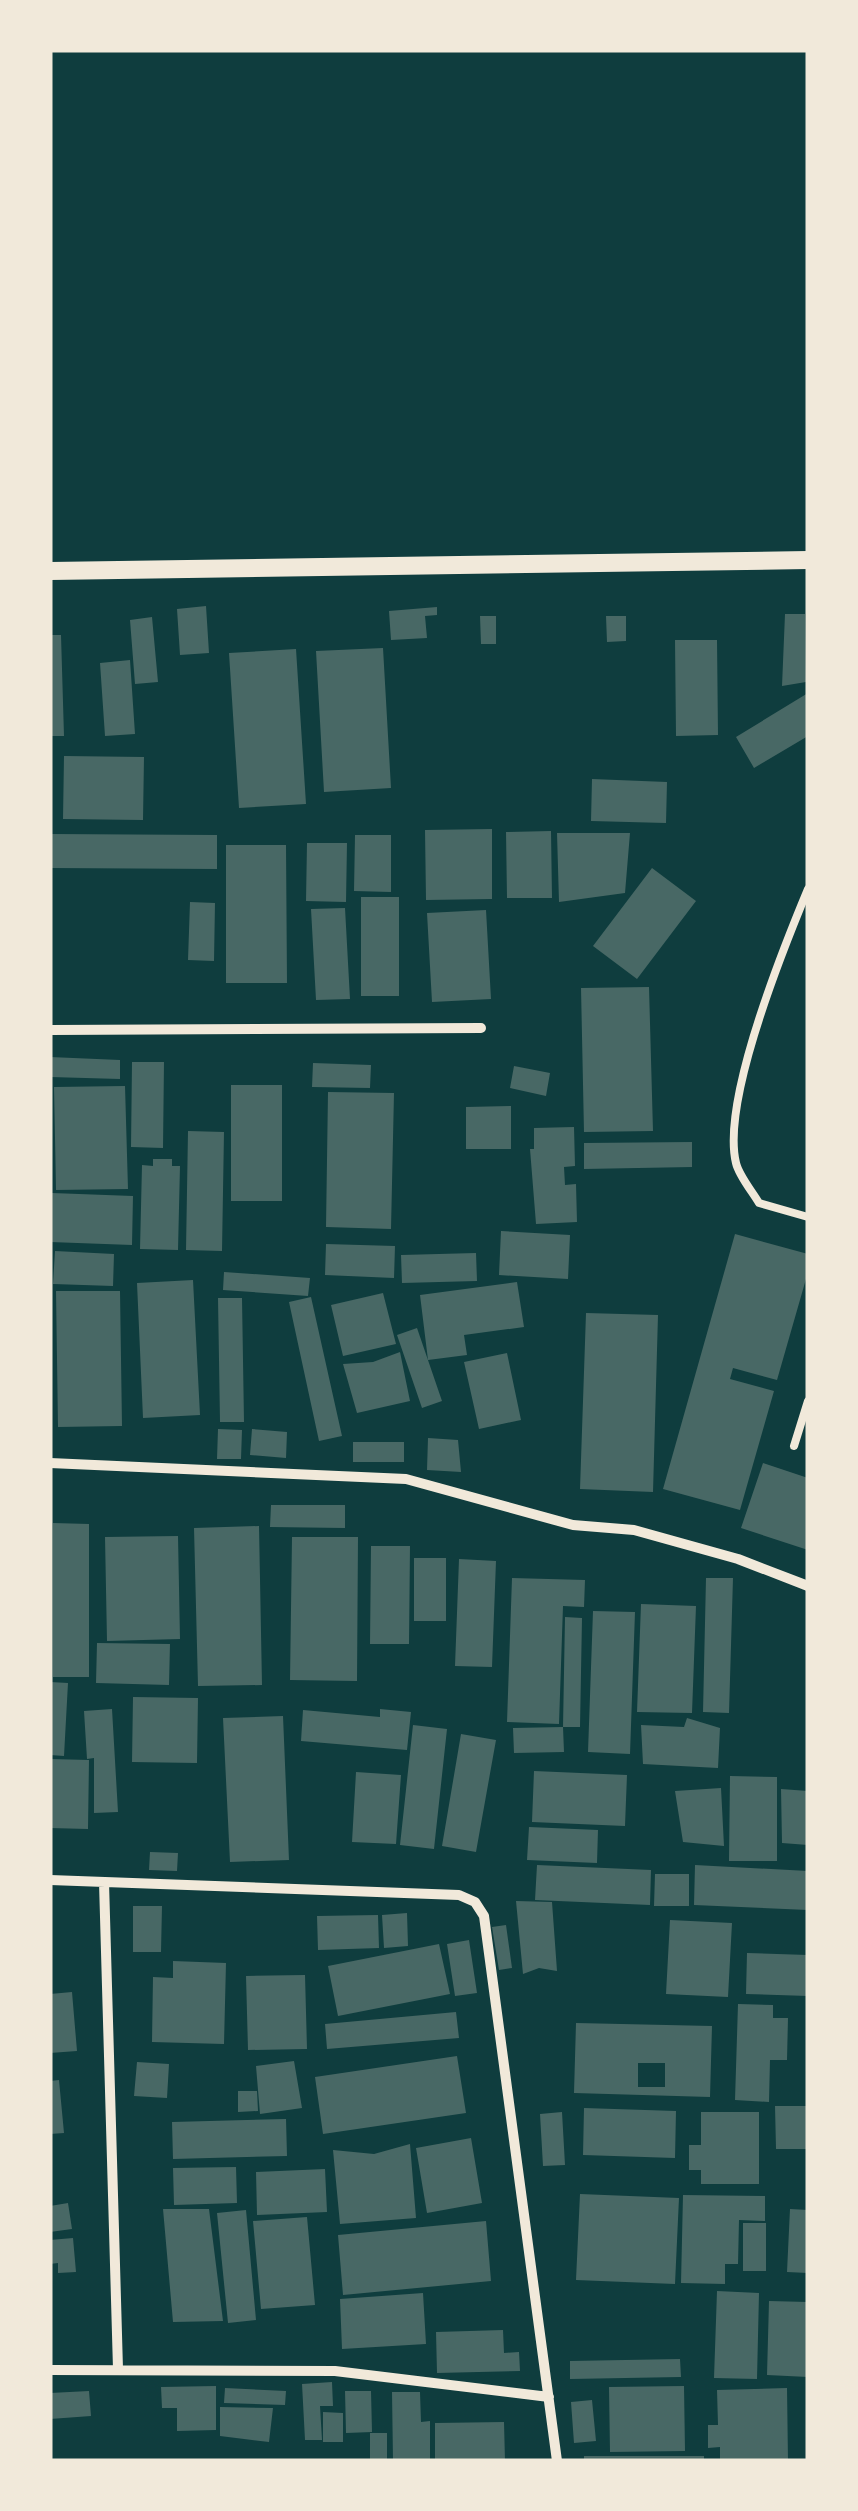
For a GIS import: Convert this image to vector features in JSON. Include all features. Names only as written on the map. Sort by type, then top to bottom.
[{"type":"street","points":[[50,571],[808,560]]},
{"type":"street","points":[[50,1030],[481,1028]]},
{"type":"street","points":[[50,1462],[406,1479],[456,1489],[572,1526],[634,1530],[738,1559],[808,1586]]},
{"type":"street","points":[[50,1880],[458,1895],[475,1902],[484,1916],[557,2461]]},
{"type":"street","points":[[104,1882],[118,2369]]},
{"type":"street","points":[[50,2370],[334,2371],[549,2397]]},
{"type":"lane","points":[[808,889],[765,994],[734,1128],[736,1165],[759,1203],[808,1216]]},
{"type":"lane","points":[[794,1446],[808,1401]]},
{"type":"building","points":[[206,606],[209,653],[180,655],[177,609]]},
{"type":"building","points":[[437,607],[437,615],[425,616],[427,638],[391,640],[389,611]]},
{"type":"building","points":[[785,614],[805,614],[806,682],[782,686]]},
{"type":"building","points":[[480,616],[496,616],[496,644],[481,644]]},
{"type":"building","points":[[606,616],[626,616],[626,641],[607,642]]},
{"type":"building","points":[[152,617],[158,682],[135,684],[130,620]]},
{"type":"building","points":[[50,635],[61,635],[64,736],[50,736]]},
{"type":"building","points":[[675,640],[717,640],[718,735],[676,736]]},
{"type":"building","points":[[383,648],[391,788],[324,792],[316,651]]},
{"type":"building","points":[[296,649],[306,804],[239,808],[229,653]]},
{"type":"building","points":[[130,660],[135,734],[105,736],[100,663]]},
{"type":"building","points":[[808,693],[808,736],[754,768],[736,737]]},
{"type":"building","points":[[64,756],[144,757],[143,820],[63,819]]},
{"type":"building","points":[[592,779],[667,782],[666,823],[591,821]]},
{"type":"building","points":[[492,829],[492,899],[426,900],[425,830]]},
{"type":"building","points":[[551,831],[552,898],[507,898],[506,832]]},
{"type":"building","points":[[557,833],[630,833],[625,893],[559,902]]},
{"type":"building","points":[[50,834],[217,835],[217,869],[50,868]]},
{"type":"building","points":[[355,835],[391,835],[391,892],[354,891]]},
{"type":"building","points":[[307,843],[347,843],[346,902],[306,901]]},
{"type":"building","points":[[226,845],[286,845],[287,983],[226,983]]},
{"type":"building","points":[[652,868],[696,901],[637,979],[593,946]]},
{"type":"building","points":[[361,897],[399,897],[399,996],[361,996]]},
{"type":"building","points":[[190,902],[215,903],[214,961],[188,960]]},
{"type":"building","points":[[345,908],[350,999],[316,1000],[311,909]]},
{"type":"building","points":[[486,910],[491,999],[432,1002],[427,913]]},
{"type":"building","points":[[649,987],[653,1131],[584,1132],[581,988]]},
{"type":"building","points":[[50,1057],[120,1060],[120,1079],[50,1077]]},
{"type":"building","points":[[132,1062],[164,1062],[163,1148],[131,1147]]},
{"type":"building","points":[[313,1063],[371,1065],[370,1088],[312,1087]]},
{"type":"building","points":[[514,1066],[550,1073],[546,1096],[510,1088]]},
{"type":"building","points":[[231,1085],[282,1085],[282,1201],[231,1201]]},
{"type":"building","points":[[125,1086],[128,1189],[56,1190],[54,1087]]},
{"type":"building","points":[[328,1092],[394,1093],[391,1229],[326,1227]]},
{"type":"building","points":[[511,1106],[511,1149],[466,1149],[466,1107]]},
{"type":"building","points":[[574,1127],[575,1166],[564,1167],[565,1185],[576,1184],[577,1222],[536,1224],[530,1149],[534,1149],[534,1128]]},
{"type":"building","points":[[188,1131],[224,1132],[222,1251],[186,1250]]},
{"type":"building","points":[[692,1142],[692,1167],[584,1169],[584,1143]]},
{"type":"building","points":[[153,1159],[172,1159],[172,1166],[180,1166],[178,1250],[140,1249],[142,1165],[153,1166]]},
{"type":"building","points":[[52,1193],[133,1196],[132,1245],[50,1242]]},
{"type":"building","points":[[501,1231],[570,1235],[568,1279],[499,1275]]},
{"type":"building","points":[[735,1234],[808,1254],[808,1272],[777,1380],[733,1368],[730,1379],[774,1391],[740,1510],[663,1489]]},
{"type":"building","points":[[326,1244],[395,1246],[394,1278],[325,1275]]},
{"type":"building","points":[[55,1251],[114,1254],[113,1286],[53,1284]]},
{"type":"building","points":[[476,1253],[477,1281],[402,1283],[401,1255]]},
{"type":"building","points":[[224,1272],[310,1278],[308,1296],[223,1290]]},
{"type":"building","points":[[193,1280],[200,1415],[143,1418],[137,1283]]},
{"type":"building","points":[[517,1282],[524,1327],[464,1335],[467,1355],[428,1360],[420,1295]]},
{"type":"building","points":[[56,1291],[120,1291],[122,1426],[58,1427]]},
{"type":"building","points":[[383,1293],[396,1344],[343,1356],[331,1305]]},
{"type":"building","points":[[311,1297],[342,1436],[319,1441],[289,1302]]},
{"type":"building","points":[[218,1298],[242,1298],[244,1422],[220,1422]]},
{"type":"building","points":[[586,1313],[658,1315],[653,1492],[580,1489]]},
{"type":"building","points":[[417,1328],[442,1401],[422,1408],[397,1335]]},
{"type":"building","points":[[400,1352],[410,1401],[357,1413],[343,1364],[373,1362]]},
{"type":"building","points":[[507,1353],[521,1420],[479,1429],[464,1362]]},
{"type":"building","points":[[218,1429],[242,1430],[241,1459],[217,1459]]},
{"type":"building","points":[[252,1429],[287,1432],[286,1458],[250,1455]]},
{"type":"building","points":[[428,1438],[458,1440],[461,1472],[427,1470]]},
{"type":"building","points":[[353,1442],[404,1442],[404,1462],[353,1462]]},
{"type":"building","points":[[763,1463],[808,1478],[808,1550],[741,1528]]},
{"type":"building","points":[[271,1505],[345,1505],[345,1528],[270,1527]]},
{"type":"building","points":[[53,1523],[89,1524],[89,1677],[53,1677]]},
{"type":"building","points":[[259,1526],[262,1685],[198,1686],[194,1528]]},
{"type":"building","points":[[178,1536],[180,1639],[107,1641],[105,1537]]},
{"type":"building","points":[[292,1537],[358,1537],[357,1681],[290,1680]]},
{"type":"building","points":[[371,1546],[410,1546],[409,1644],[370,1644]]},
{"type":"building","points":[[414,1558],[446,1558],[446,1621],[414,1621]]},
{"type":"building","points":[[459,1559],[496,1561],[492,1667],[455,1666]]},
{"type":"building","points":[[512,1578],[585,1580],[584,1607],[563,1606],[559,1724],[507,1722]]},
{"type":"building","points":[[706,1578],[733,1578],[729,1713],[703,1712]]},
{"type":"building","points":[[641,1604],[696,1606],[692,1713],[637,1712]]},
{"type":"building","points":[[593,1611],[635,1612],[630,1754],[588,1752]]},
{"type":"building","points":[[565,1617],[582,1618],[580,1727],[563,1727]]},
{"type":"building","points":[[97,1643],[170,1644],[169,1685],[96,1683]]},
{"type":"building","points":[[50,1682],[68,1683],[64,1756],[50,1755]]},
{"type":"building","points":[[133,1697],[198,1698],[197,1763],[132,1762]]},
{"type":"building","points":[[112,1709],[118,1812],[94,1813],[94,1758],[87,1759],[84,1711]]},
{"type":"building","points":[[380,1709],[411,1712],[407,1750],[301,1741],[303,1710],[380,1717]]},
{"type":"building","points":[[283,1716],[289,1860],[230,1862],[223,1718]]},
{"type":"building","points":[[687,1718],[720,1728],[718,1768],[643,1764],[641,1725],[684,1727]]},
{"type":"building","points":[[413,1725],[447,1729],[434,1849],[400,1845]]},
{"type":"building","points":[[563,1727],[564,1752],[514,1753],[513,1728]]},
{"type":"building","points":[[461,1734],[496,1740],[476,1852],[442,1846]]},
{"type":"building","points":[[50,1759],[89,1760],[88,1829],[50,1828]]},
{"type":"building","points":[[534,1771],[627,1775],[625,1826],[532,1822]]},
{"type":"building","points":[[356,1772],[401,1775],[396,1844],[352,1842]]},
{"type":"building","points":[[730,1776],[777,1777],[777,1861],[729,1861]]},
{"type":"building","points":[[721,1788],[724,1846],[683,1842],[675,1791]]},
{"type":"building","points":[[781,1789],[808,1791],[808,1845],[782,1843]]},
{"type":"building","points":[[529,1827],[598,1830],[597,1863],[527,1860]]},
{"type":"building","points":[[150,1852],[178,1853],[177,1871],[149,1870]]},
{"type":"building","points":[[537,1865],[651,1870],[650,1905],[535,1900]]},
{"type":"building","points":[[695,1865],[808,1871],[808,1910],[694,1905]]},
{"type":"building","points":[[655,1874],[689,1874],[689,1906],[654,1906]]},
{"type":"building","points":[[516,1901],[552,1902],[557,1971],[539,1968],[523,1974]]},
{"type":"building","points":[[133,1906],[162,1906],[161,1952],[133,1952]]},
{"type":"building","points":[[407,1913],[408,1946],[384,1948],[382,1915]]},
{"type":"building","points":[[378,1915],[379,1948],[318,1950],[317,1916]]},
{"type":"building","points":[[670,1920],[732,1923],[728,1997],[666,1994]]},
{"type":"building","points":[[506,1925],[512,1968],[499,1970],[492,1927]]},
{"type":"building","points":[[469,1940],[477,1993],[455,1996],[447,1944]]},
{"type":"building","points":[[439,1944],[450,1994],[338,2016],[328,1966]]},
{"type":"building","points":[[747,1953],[808,1955],[808,1996],[746,1994]]},
{"type":"building","points":[[173,1961],[226,1963],[224,2044],[152,2042],[153,1977],[173,1978]]},
{"type":"building","points":[[305,1975],[307,2049],[248,2050],[246,1976]]},
{"type":"building","points":[[72,1992],[77,2051],[50,2053],[50,1994]]},
{"type":"building","points":[[738,2004],[773,2005],[773,2018],[788,2018],[787,2060],[770,2060],[769,2102],[735,2100]]},
{"type":"building","points":[[456,2012],[459,2038],[327,2049],[325,2024]]},
{"type":"building","points":[[576,2023],[712,2026],[710,2097],[574,2093]],"holes":[[[638,2063],[665,2063],[665,2087],[638,2087]]]},
{"type":"building","points":[[457,2056],[466,2113],[323,2134],[315,2077]]},
{"type":"building","points":[[294,2061],[302,2108],[260,2114],[256,2066]]},
{"type":"building","points":[[137,2062],[169,2064],[167,2098],[134,2096]]},
{"type":"building","points":[[59,2080],[64,2133],[50,2134],[50,2081]]},
{"type":"building","points":[[238,2091],[257,2091],[258,2111],[238,2112]]},
{"type":"building","points":[[775,2106],[808,2106],[808,2149],[776,2149]]},
{"type":"building","points":[[584,2108],[676,2111],[675,2158],[583,2155]]},
{"type":"building","points":[[562,2112],[565,2165],[543,2166],[540,2114]]},
{"type":"building","points":[[701,2112],[759,2112],[759,2184],[701,2184],[701,2170],[689,2170],[689,2145],[701,2145]]},
{"type":"building","points":[[286,2119],[287,2156],[173,2159],[172,2122]]},
{"type":"building","points":[[471,2138],[482,2203],[427,2213],[416,2148]]},
{"type":"building","points":[[410,2144],[416,2218],[340,2224],[333,2150],[374,2154]]},
{"type":"building","points":[[236,2167],[237,2203],[174,2205],[173,2168]]},
{"type":"building","points":[[325,2169],[327,2212],[257,2215],[256,2172]]},
{"type":"building","points":[[580,2194],[679,2198],[675,2284],[576,2280]]},
{"type":"building","points":[[683,2195],[765,2196],[765,2221],[739,2220],[738,2264],[725,2264],[725,2284],[681,2283]]},
{"type":"building","points":[[68,2203],[72,2229],[50,2232],[50,2206]]},
{"type":"building","points":[[163,2209],[209,2209],[223,2321],[173,2322]]},
{"type":"building","points":[[790,2209],[808,2210],[808,2273],[787,2272]]},
{"type":"building","points":[[246,2210],[256,2320],[228,2323],[217,2213]]},
{"type":"building","points":[[307,2217],[315,2305],[261,2309],[253,2221]]},
{"type":"building","points":[[486,2221],[491,2281],[343,2295],[338,2235]]},
{"type":"building","points":[[743,2223],[766,2223],[766,2271],[743,2271]]},
{"type":"building","points":[[73,2238],[76,2272],[58,2273],[58,2263],[50,2264],[50,2240]]},
{"type":"building","points":[[717,2291],[759,2293],[757,2379],[714,2378]]},
{"type":"building","points":[[423,2293],[426,2344],[342,2349],[340,2299]]},
{"type":"building","points":[[769,2301],[808,2302],[808,2377],[767,2375]]},
{"type":"building","points":[[503,2330],[504,2353],[519,2352],[520,2371],[437,2373],[436,2332]]},
{"type":"building","points":[[680,2359],[681,2377],[570,2379],[570,2361]]},
{"type":"building","points":[[332,2382],[333,2406],[320,2406],[322,2440],[305,2440],[302,2384]]},
{"type":"building","points":[[216,2386],[216,2430],[177,2431],[177,2408],[162,2408],[161,2387]]},
{"type":"building","points":[[684,2386],[685,2451],[610,2452],[609,2387]]},
{"type":"building","points":[[225,2388],[286,2391],[285,2405],[224,2403]]},
{"type":"building","points":[[787,2388],[788,2461],[720,2461],[720,2447],[708,2448],[708,2425],[718,2425],[717,2390]]},
{"type":"building","points":[[89,2391],[91,2416],[50,2419],[50,2393]]},
{"type":"building","points":[[345,2391],[371,2391],[372,2432],[346,2433]]},
{"type":"building","points":[[392,2392],[420,2392],[421,2422],[430,2421],[430,2461],[393,2461]]},
{"type":"building","points":[[592,2400],[596,2441],[574,2443],[571,2402]]},
{"type":"building","points":[[220,2407],[273,2408],[269,2442],[220,2436]]},
{"type":"building","points":[[323,2412],[343,2413],[343,2442],[323,2442]]},
{"type":"building","points":[[504,2422],[505,2461],[435,2461],[435,2423]]},
{"type":"building","points":[[370,2433],[387,2433],[387,2461],[370,2461]]},
{"type":"building","points":[[584,2456],[704,2456],[704,2461],[584,2461]]}]
